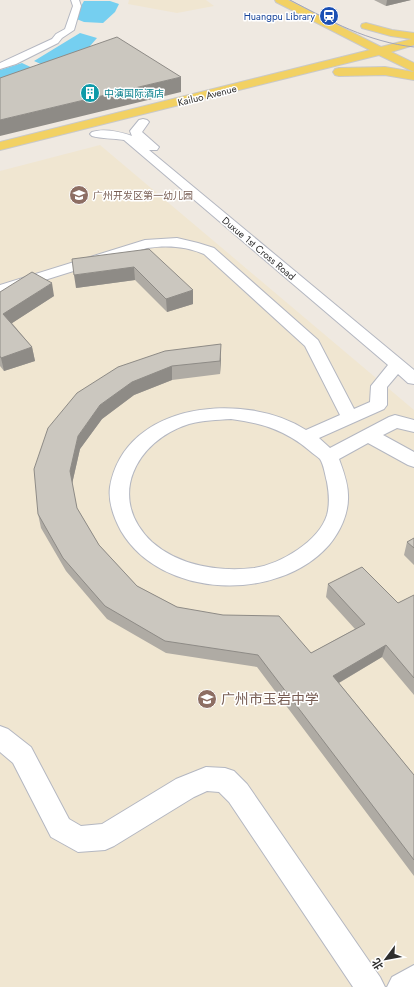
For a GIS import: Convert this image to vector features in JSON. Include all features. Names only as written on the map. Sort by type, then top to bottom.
[{"type":"main road","points":[[280,0],[414,68]]},
{"type":"main road","points":[[411,46],[363,24],[391,33],[414,36]]},
{"type":"main road","name":"Kailuo Avenue","points":[[0,158],[143,122],[382,51],[411,46]]},
{"type":"main road","name":"Kailuo Avenue","points":[[0,146],[302,76],[336,73],[396,58],[414,56]]},
{"type":"main road","points":[[336,73],[375,70],[397,72],[414,76]]},
{"type":"street","points":[[0,66],[12,62],[55,41],[59,36],[69,30],[77,6],[75,0]]},
{"type":"street","name":"Duxue 1st Cross Road","points":[[143,122],[136,131],[137,134],[414,363]]},
{"type":"street","name":"Duxue 1st Cross Road","points":[[96,134],[113,134],[128,138],[414,379]]},
{"type":"street","points":[[0,290],[145,244],[160,241],[198,246],[209,252],[312,344],[350,418]]},
{"type":"street","points":[[306,437],[378,405],[379,386],[397,364]]},
{"type":"street","points":[[231,413],[258,416],[284,424],[306,437],[328,457],[338,481],[340,503],[333,525],[319,546],[296,562],[268,573],[236,578],[204,575],[174,566],[149,551],[131,532],[121,510],[118,488],[124,466],[137,448],[156,432],[178,421],[204,415],[231,413]]},
{"type":"street","points":[[328,457],[395,421],[414,426]]},
{"type":"street","points":[[368,435],[414,460]]},
{"type":"street","points":[[0,737],[22,755],[60,828],[78,839],[105,837],[185,788],[206,779],[225,780],[238,793],[370,987]]},
{"type":"street","points":[[402,987],[414,980]]},
{"type":"shaded area","points":[[129,0],[206,0],[214,6],[177,13],[128,4]]},
{"type":"shaded area","name":"广州市玉岩中学","points":[[100,145],[414,410],[414,987],[0,987],[0,171]]},
{"type":"water","points":[[84,1],[110,1],[119,4],[115,12],[103,23],[84,22],[74,18]]},
{"type":"water","points":[[80,33],[97,38],[90,46],[93,48],[45,66],[34,61]]},
{"type":"water","points":[[22,63],[37,70],[0,87],[0,70]]},
{"type":"building","name":"中演国际酒店","points":[[117,37],[181,77],[0,120],[0,78]]},
{"type":"building","points":[[149,249],[193,290],[166,299],[134,267],[74,275],[72,259]]},
{"type":"building","points":[[32,272],[52,283],[3,314],[32,347],[1,358],[0,292]]},
{"type":"building","points":[[221,344],[220,361],[172,366],[132,382],[100,405],[78,436],[70,471],[77,508],[99,545],[137,586],[177,607],[223,615],[279,616],[311,653],[365,624],[328,584],[362,567],[398,603],[414,595],[414,678],[386,645],[333,676],[414,775],[414,860],[258,655],[165,641],[105,606],[63,558],[38,514],[34,469],[48,428],[77,393],[118,367],[165,351]]},
{"type":"building","points":[[414,538],[414,548],[407,542]]},
{"type":"tram line","points":[[290,0],[350,30],[381,40],[414,47]]},
{"type":"place","name":"Huangpu Library","points":[[329,16]]},
{"type":"place","name":"中演国际酒店","points":[[90,93]]},
{"type":"place","name":"广州开发区第一幼儿园","points":[[79,195]]},
{"type":"place","name":"广州市玉岩中学","points":[[207,699]]}]
